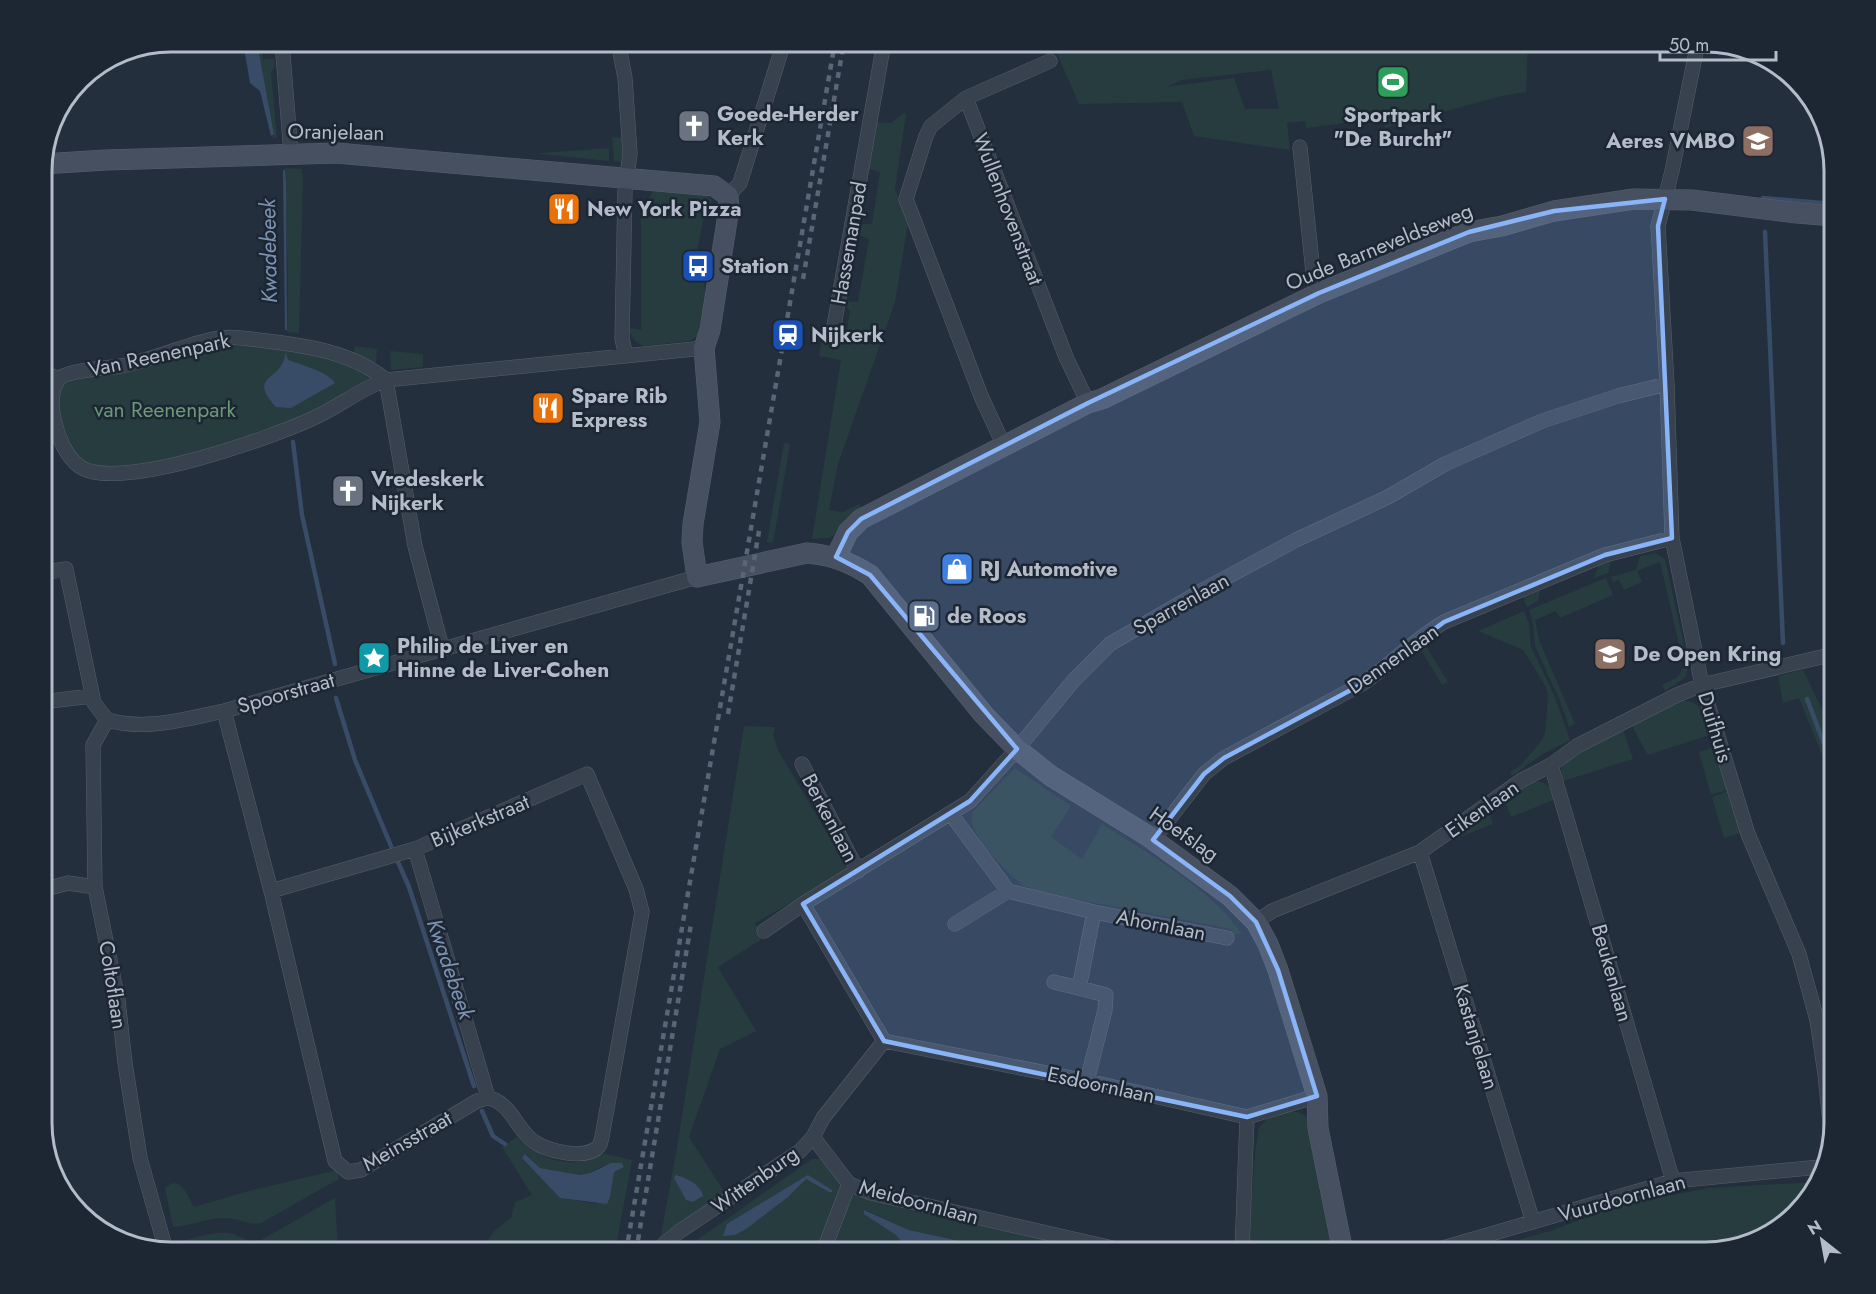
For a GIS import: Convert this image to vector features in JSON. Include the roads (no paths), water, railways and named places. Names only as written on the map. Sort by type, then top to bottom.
[{"type":"street","name":"Duifhuis","points":[[1696,52],[1672,171],[1658,226],[1667,384],[1672,538],[1702,684],[1748,834],[1799,954],[1817,1020],[1824,1067]]},
{"type":"street","points":[[283,53],[291,154]]},
{"type":"street","points":[[620,53],[625,78],[630,154],[621,339],[626,356]]},
{"type":"street","points":[[781,53],[740,183],[728,196],[729,208],[714,306],[704,348],[710,422],[692,542],[697,577],[807,554],[836,557]]},
{"type":"street","name":"Hassemanpad","points":[[832,337],[882,53]]},
{"type":"street","points":[[1004,446],[981,396],[906,199],[931,126],[966,98],[1050,61]]},
{"type":"street","name":"Wullenhovenstraat","points":[[966,98],[1066,357],[1088,403]]},
{"type":"street","points":[[1300,147],[1314,282],[1319,293]]},
{"type":"street","name":"Oranjelaan","points":[[53,163],[336,153],[714,186],[728,196]]},
{"type":"street","name":"Oude Barneveldseweg","points":[[836,557],[848,532],[861,519],[1088,403],[1102,399],[1319,293],[1469,232],[1502,226],[1554,211],[1634,199],[1692,200],[1824,215]]},
{"type":"street","name":"Van Reenenpark","points":[[53,396],[59,379],[69,374],[128,364],[212,339],[230,337],[316,349],[370,368],[386,380]]},
{"type":"street","name":"Van Reenenpark","points":[[53,410],[54,421],[62,444],[79,466],[101,474],[164,467],[276,435],[317,417],[374,384],[386,380],[704,348]]},
{"type":"street","points":[[53,377],[59,379]]},
{"type":"street","points":[[386,380],[415,546],[442,648]]},
{"type":"street","name":"Sparrenlaan","points":[[764,931],[803,904],[970,801],[1074,680],[1110,644],[1296,540],[1388,497],[1445,464],[1542,421],[1618,396],[1667,384]]},
{"type":"street","name":"Dennenlaan","points":[[1153,840],[1204,774],[1224,758],[1362,684],[1383,670],[1426,633],[1444,622],[1605,555],[1672,538]]},
{"type":"street","name":"Hoefslag","points":[[836,557],[870,575],[984,715],[1017,749],[1051,776],[1153,840],[1230,896],[1256,922],[1278,970],[1317,1096],[1318,1128],[1341,1242]]},
{"type":"street","points":[[53,571],[66,569],[92,696],[99,711],[107,720]]},
{"type":"street","name":"Spoorstraat","points":[[107,720],[133,725],[166,723],[224,711],[697,577]]},
{"type":"street","name":"Eikenlaan","points":[[1256,922],[1272,911],[1420,852],[1522,780],[1551,765],[1577,746],[1677,695],[1702,684],[1824,656]]},
{"type":"street","points":[[53,701],[92,696]]},
{"type":"street","name":"Meinsstraat","points":[[224,711],[271,891],[335,1161],[348,1172],[362,1170],[477,1101],[488,1097]]},
{"type":"street","name":"Coltoflaan","points":[[107,720],[93,745],[95,887],[117,1000],[140,1158],[163,1241]]},
{"type":"street","name":"Berkenlaan","points":[[802,764],[858,871]]},
{"type":"street","name":"Beukenlaan","points":[[1551,765],[1673,1181]]},
{"type":"street","name":"Bijkerkstraat","points":[[271,891],[415,849],[587,774],[640,899],[642,912],[602,1137],[598,1146],[575,1155],[541,1146],[530,1140],[505,1107],[488,1097]]},
{"type":"street","points":[[951,814],[1008,891],[955,924]]},
{"type":"street","points":[[415,849],[488,1097]]},
{"type":"street","name":"Kastanjelaan","points":[[1420,852],[1533,1222]]},
{"type":"street","points":[[53,887],[68,883],[95,887]]},
{"type":"street","name":"Ahornlaan","points":[[1008,891],[1094,912],[1227,938]]},
{"type":"street","points":[[803,904],[884,1041]]},
{"type":"street","name":"Ahornlaan","points":[[1079,988],[1094,912]]},
{"type":"street","points":[[1054,982],[1106,995],[1105,1010],[1087,1081]]},
{"type":"street","name":"Esdoornlaan","points":[[884,1041],[1087,1081],[1246,1117],[1317,1096]]},
{"type":"street","name":"Wittenburg","points":[[666,1242],[800,1151],[813,1137],[823,1118],[884,1041]]},
{"type":"street","points":[[1242,1242],[1246,1117]]},
{"type":"street","name":"Meidoornlaan","points":[[813,1137],[849,1184],[872,1193],[1086,1242]]},
{"type":"street","name":"Vuurdoornlaan","points":[[1464,1242],[1673,1181],[1814,1168]]},
{"type":"street","name":"Meidoornlaan","points":[[827,1242],[849,1184]]},
{"type":"water","points":[[245,53],[259,53],[274,134],[271,136],[260,91],[250,83]]},
{"type":"water","points":[[283,170],[285,170],[286,184],[287,330],[285,330]]},
{"type":"water","points":[[285,352],[288,360],[320,372],[335,383],[291,408],[276,407],[268,397],[265,385],[267,380],[280,368]]},
{"type":"water","points":[[525,1154],[540,1168],[580,1175],[611,1163],[622,1163],[624,1167],[614,1172],[607,1204],[560,1198],[522,1158]]},
{"type":"water","points":[[676,1175],[693,1182],[703,1196],[693,1202],[686,1200],[674,1178]]},
{"type":"water","points":[[808,1175],[832,1192],[806,1179],[788,1197],[746,1229],[735,1235],[723,1236],[727,1224]]},
{"type":"water","points":[[864,1210],[909,1230],[964,1242],[902,1242],[896,1235],[864,1214]]},
{"type":"waterway","points":[[1763,198],[1824,203]]},
{"type":"waterway","points":[[1765,232],[1783,643]]},
{"type":"waterway","name":"Kwadebeek","points":[[293,442],[302,515],[335,664]]},
{"type":"waterway","name":"Kwadebeek","points":[[336,698],[355,760],[391,846]]},
{"type":"waterway","points":[[1807,699],[1824,744]]},
{"type":"waterway","name":"Kwadebeek","points":[[398,862],[409,887],[474,1086]]},
{"type":"waterway","name":"Kwadebeek","points":[[482,1111],[493,1136],[505,1144]]},
{"type":"railway","points":[[628,1242],[833,53]]},
{"type":"railway","points":[[803,279],[842,53]]},
{"type":"railway","points":[[728,714],[759,531]]},
{"type":"railway","points":[[638,1242],[691,924]]},
{"type":"place","name":"Sportpark \"De Burcht\"","points":[[1393,82]]},
{"type":"place","name":"Goede-Herder Kerk","points":[[694,126]]},
{"type":"place","name":"Aeres VMBO","points":[[1758,141]]},
{"type":"place","name":"New York Pizza","points":[[564,209]]},
{"type":"place","name":"Station","points":[[698,266]]},
{"type":"place","name":"Nijkerk","points":[[788,335]]},
{"type":"place","name":"Spare Rib Express","points":[[548,408]]},
{"type":"place","name":"Vredeskerk Nijkerk","points":[[348,491]]},
{"type":"place","name":"RJ Automotive","points":[[957,569]]},
{"type":"place","name":"de Roos","points":[[924,616]]},
{"type":"place","name":"De Open Kring","points":[[1610,654]]},
{"type":"place","name":"Philip de Liver en Hinne de Liver-Cohen","points":[[374,658]]},
{"type":"park label","name":"van Reenenpark","points":[[165,410]]}]
